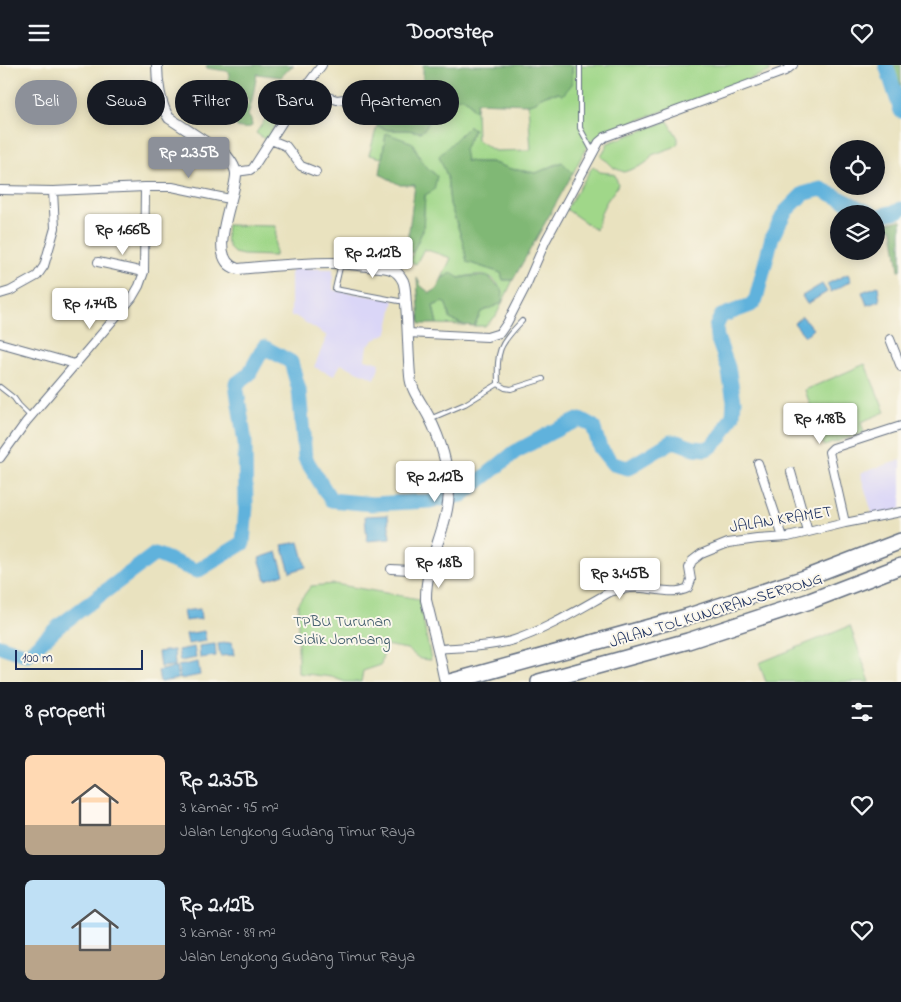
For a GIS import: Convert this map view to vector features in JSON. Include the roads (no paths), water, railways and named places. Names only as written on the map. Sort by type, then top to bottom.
[{"type":"highway","name":"JALAN TOL KUNCIRAN–SERPONG","points":[[450,682],[686,617],[805,578],[901,541]]},
{"type":"highway","name":"JALAN TOL KUNCIRAN–SERPONG","points":[[539,682],[697,638],[810,601],[901,566]]},
{"type":"street","points":[[157,65],[161,98],[169,118],[227,156],[236,172],[224,231],[224,256],[227,263],[238,269],[291,264],[341,263],[385,267],[393,270],[403,282],[412,387],[439,439],[447,472],[449,491],[446,517],[429,571],[426,600],[445,682]]},
{"type":"street","points":[[311,80],[322,65]]},
{"type":"street","points":[[408,333],[487,337],[500,333],[526,286],[546,240],[599,142],[605,137],[785,71],[793,65]]},
{"type":"street","points":[[236,172],[253,168],[281,125]]},
{"type":"street","points":[[271,140],[286,146],[301,166],[316,172]]},
{"type":"street","points":[[0,456],[30,416],[132,298],[144,272],[145,187]]},
{"type":"street","points":[[0,191],[172,187],[230,199]]},
{"type":"street","points":[[0,294],[10,291],[37,276],[44,266],[54,228],[53,191]]},
{"type":"street","points":[[98,262],[144,272]]},
{"type":"street","points":[[890,339],[901,367]]},
{"type":"street","points":[[0,343],[75,364]]},
{"type":"street","points":[[845,523],[829,451],[833,448],[901,426]]},
{"type":"street","points":[[758,463],[783,537]]},
{"type":"street","points":[[792,472],[808,532]]},
{"type":"street","name":"JALAN KRAMET","points":[[438,649],[493,644],[535,632],[610,591],[640,588],[669,592],[682,591],[688,588],[691,580],[689,568],[692,561],[701,554],[728,543],[783,537],[901,512]]},
{"type":"street","points":[[392,569],[429,571]]},
{"type":"lane","points":[[580,65],[580,128],[593,151]]},
{"type":"lane","points":[[341,263],[335,289],[405,301]]},
{"type":"lane","points":[[498,384],[497,361],[500,349],[506,338],[522,321]]},
{"type":"lane","points":[[498,384],[511,389],[543,379]]},
{"type":"lane","points":[[430,419],[465,404],[498,384]]},
{"type":"lane","points":[[0,387],[14,398],[30,416]]},
{"type":"water","points":[[848,274],[851,281],[831,292],[827,284]]},
{"type":"water","points":[[822,284],[827,292],[807,304],[802,296]]},
{"type":"water","points":[[878,286],[880,301],[867,305],[862,292]]},
{"type":"water","points":[[802,316],[813,329],[805,336],[794,323]]},
{"type":"water","points":[[388,515],[390,539],[367,541],[365,516]]},
{"type":"water","points":[[299,542],[306,567],[290,572],[282,545]]},
{"type":"water","points":[[277,552],[284,574],[266,580],[259,558]]},
{"type":"water","points":[[200,609],[201,619],[185,621],[183,611]]},
{"type":"water","points":[[204,631],[206,641],[188,644],[186,634]]},
{"type":"water","points":[[232,642],[234,655],[220,656],[218,644]]},
{"type":"water","points":[[215,644],[216,656],[200,658],[199,646]]},
{"type":"water","points":[[194,647],[196,658],[180,661],[178,650]]},
{"type":"water","points":[[174,650],[175,666],[160,667],[158,652]]},
{"type":"water","points":[[198,662],[200,675],[180,679],[178,666]]},
{"type":"water","points":[[176,667],[178,679],[160,682],[158,671]]},
{"type":"waterway","points":[[886,65],[901,111]]},
{"type":"waterway","points":[[0,646],[27,655],[59,626],[155,554],[197,571],[243,543],[246,507],[245,443],[236,384],[249,374],[264,347],[291,362],[299,390],[305,458],[331,500],[372,504],[429,501],[462,495],[515,452],[580,419],[593,426],[600,448],[613,464],[628,468],[671,442],[677,442],[693,448],[706,449],[712,446],[721,437],[733,415],[734,401],[728,367],[717,337],[716,327],[721,316],[751,305],[756,299],[772,237],[785,212],[803,194],[821,189],[854,205]]},
{"type":"waterway","points":[[885,214],[901,209]]},
{"type":"park label","name":"TPBU Turunan Sidik Jombang","points":[[342,631]]}]
